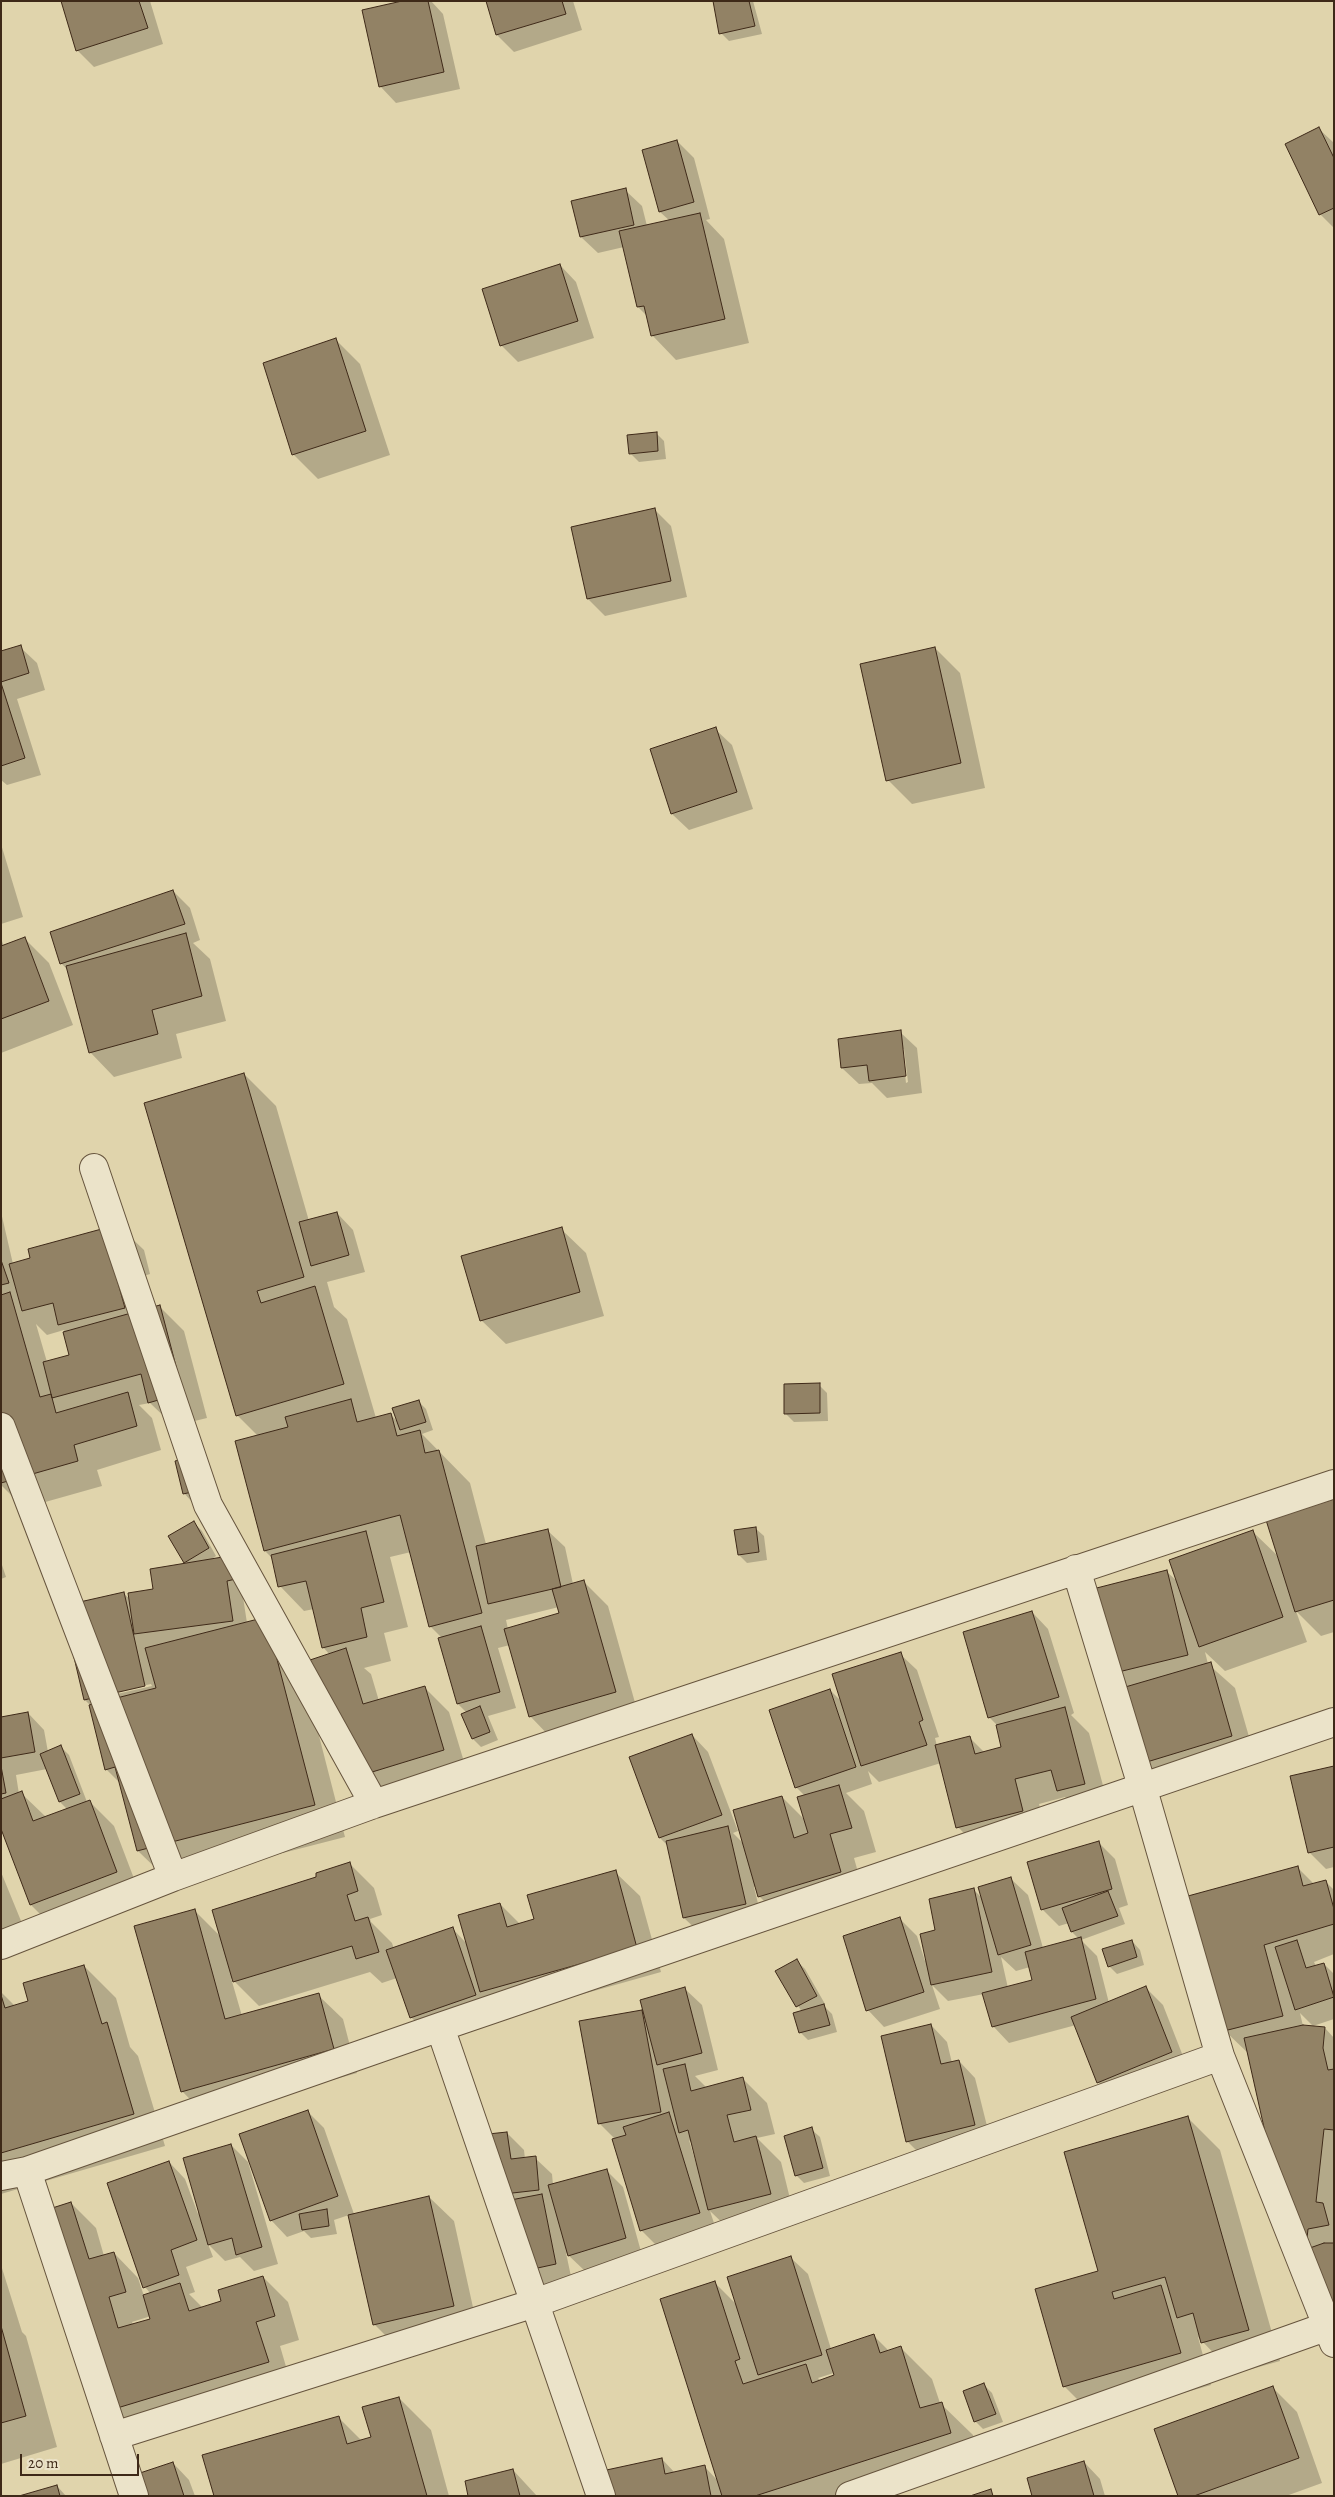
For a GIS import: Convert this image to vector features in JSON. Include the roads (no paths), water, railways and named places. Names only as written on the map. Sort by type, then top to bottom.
[{"type":"street","points":[[94,1168],[208,1505],[374,1804]]},
{"type":"street","points":[[1,1426],[173,1877]]},
{"type":"street","points":[[1,1945],[173,1877],[374,1804],[1334,1484]]},
{"type":"street","points":[[850,2496],[1331,2334],[1220,2056],[1142,1786],[1076,1569]]},
{"type":"street","points":[[134,2496],[114,2436],[14,2173],[1142,1786],[1334,1722]]},
{"type":"street","points":[[440,2027],[602,2496]]},
{"type":"street","points":[[114,2436],[536,2303],[1220,2056]]}]
